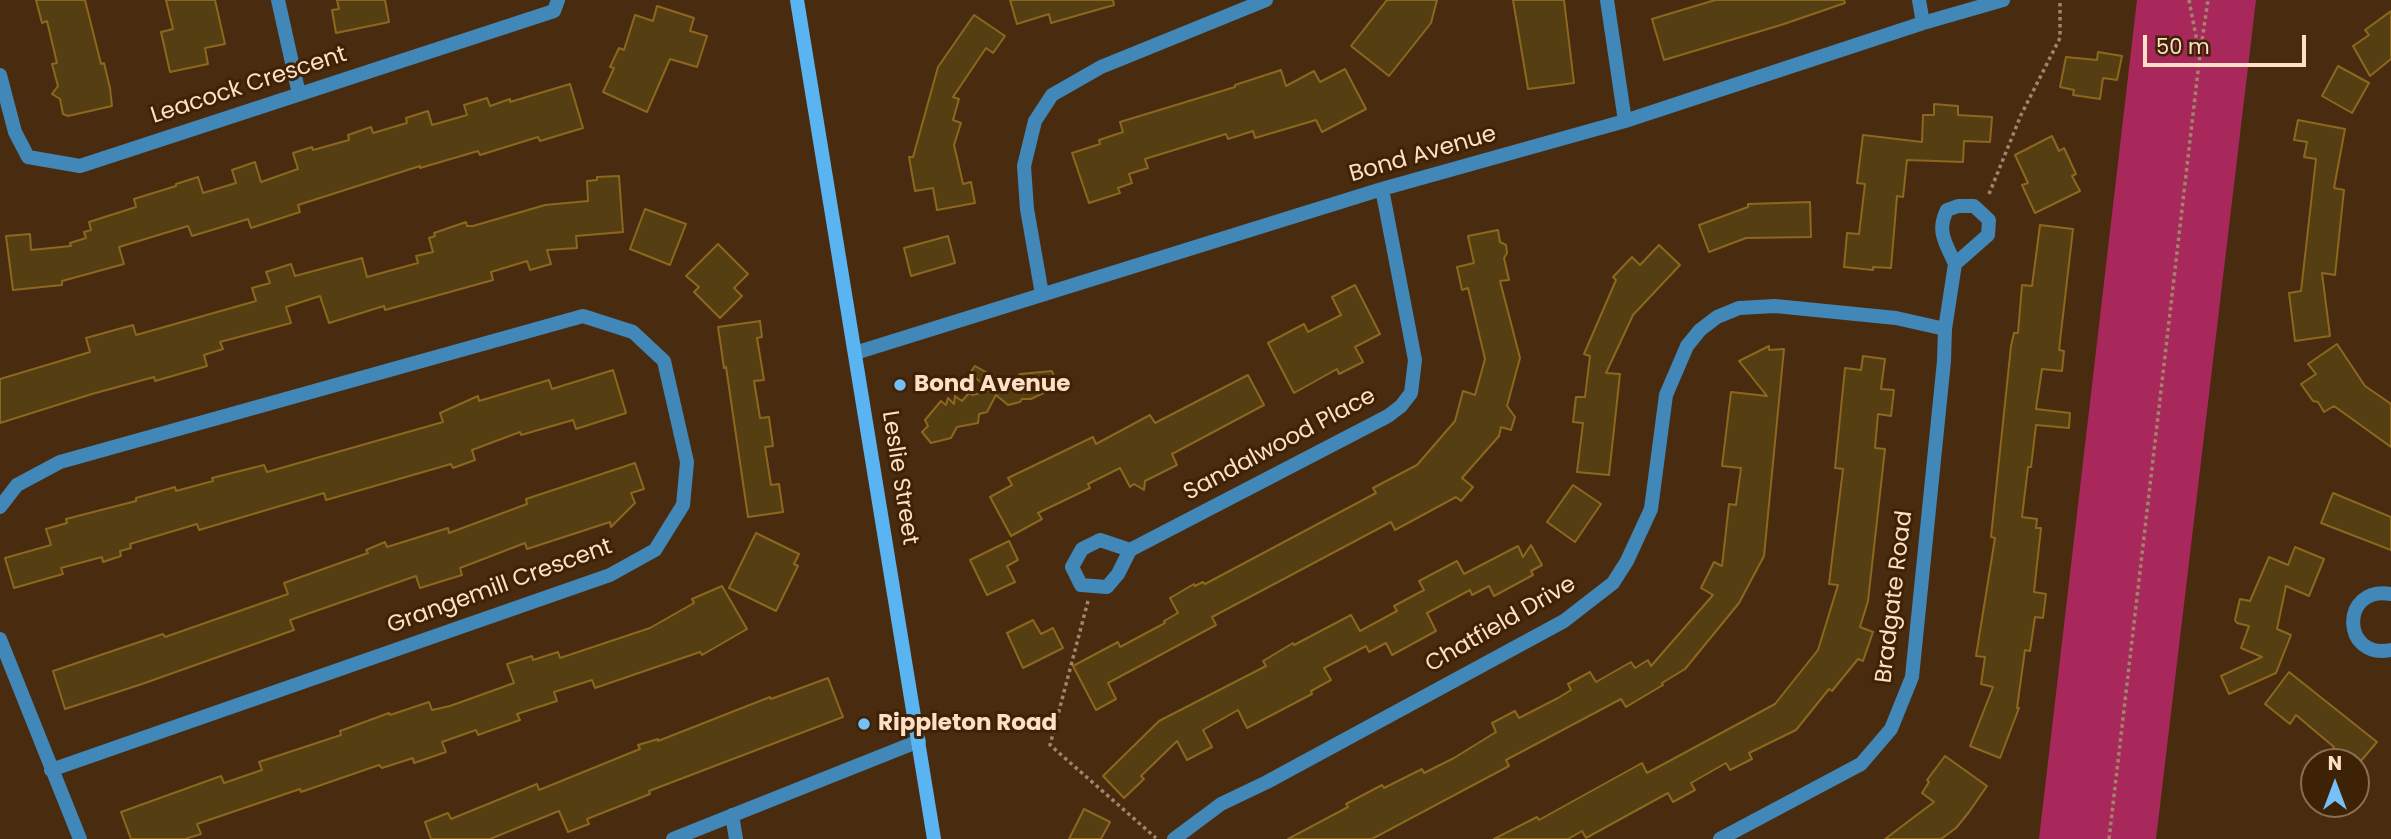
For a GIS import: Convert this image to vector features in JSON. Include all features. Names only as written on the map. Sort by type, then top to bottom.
[{"type":"main road","name":"Leslie Street","points":[[797,0],[934,839]]},
{"type":"street","points":[[278,0],[299,94]]},
{"type":"street","name":"Leacock Crescent","points":[[0,75],[15,132],[28,157],[80,166],[554,10],[558,0]]},
{"type":"street","points":[[1042,295],[1027,209],[1024,166],[1035,121],[1052,95],[1101,67],[1266,0]]},
{"type":"street","points":[[1607,0],[1625,121]]},
{"type":"street","points":[[1919,0],[1923,23]]},
{"type":"street","name":"Bond Avenue","points":[[855,353],[1382,189],[1625,121],[1923,23],[2003,0]]},
{"type":"street","name":"Sandalwood Place","points":[[1130,550],[1388,416],[1401,406],[1411,393],[1415,360],[1382,189]]},
{"type":"street","points":[[1958,206],[1974,206],[1989,220],[1988,235],[1955,264],[1940,224],[1947,210],[1958,206]]},
{"type":"street","name":"Bradgate Road","points":[[1720,839],[1861,764],[1891,729],[1901,706],[1912,677],[1944,361],[1945,328],[1955,264]]},
{"type":"street","name":"Chatfield Drive","points":[[1174,839],[1221,804],[1267,782],[1564,621],[1613,583],[1627,561],[1651,509],[1666,395],[1687,346],[1700,330],[1717,317],[1740,308],[1775,306],[1896,318],[1945,328]]},
{"type":"street","name":"Grangemill Crescent","points":[[0,507],[17,485],[60,462],[583,316],[633,332],[664,361],[687,462],[682,505],[656,550],[610,575],[51,771]]},
{"type":"street","points":[[1100,540],[1130,550],[1118,574],[1107,587],[1081,585],[1072,567],[1082,549],[1100,540]]},
{"type":"street","points":[[2391,594],[2374,593],[2364,598],[2357,606],[2352,622],[2354,633],[2368,648],[2378,651],[2391,650]]},
{"type":"street","points":[[0,639],[80,839]]},
{"type":"street","points":[[673,839],[919,741]]},
{"type":"street","points":[[732,816],[736,839]]},
{"type":"path","points":[[1981,212],[2021,115],[2061,37],[2060,0]]},
{"type":"path","points":[[2189,0],[2200,54]]},
{"type":"path","points":[[2109,839],[2208,0]]},
{"type":"path","points":[[1092,586],[1050,746],[1158,839]]},
{"type":"shaded area","points":[[2137,0],[2256,0],[2156,839],[2039,839]]},
{"type":"building","points":[[36,0],[85,0],[101,64],[104,63],[112,106],[68,116],[63,114],[60,99],[52,94],[58,86],[52,64],[57,63],[47,21],[42,23]]},
{"type":"building","points":[[166,0],[215,0],[225,44],[205,48],[208,64],[170,72],[161,32],[173,29]]},
{"type":"building","points":[[337,0],[385,0],[389,22],[336,33],[332,10],[339,9]]},
{"type":"building","points":[[1010,0],[1113,0],[1114,5],[1051,23],[1049,14],[1017,24]]},
{"type":"building","points":[[1387,0],[1437,0],[1431,23],[1389,76],[1351,46]]},
{"type":"building","points":[[1513,0],[1564,0],[1574,83],[1528,89]]},
{"type":"building","points":[[1715,0],[1844,0],[1845,3],[1664,60],[1652,19]]},
{"type":"building","points":[[657,6],[694,18],[690,31],[707,36],[697,67],[670,59],[647,112],[603,92],[614,68],[610,67],[619,48],[624,50],[635,15],[653,21]]},
{"type":"building","points":[[2391,11],[2391,59],[2370,76],[2353,46],[2369,35],[2365,30]]},
{"type":"building","points":[[974,15],[1005,36],[993,53],[986,48],[953,97],[959,99],[953,120],[961,123],[954,145],[963,184],[971,182],[975,203],[937,210],[933,188],[915,191],[909,157],[913,157],[938,67]]},
{"type":"building","points":[[2098,52],[2122,56],[2117,80],[2103,78],[2100,99],[2073,95],[2074,90],[2060,87],[2066,57],[2097,60]]},
{"type":"building","points":[[2338,66],[2369,83],[2352,113],[2322,96]]},
{"type":"building","points":[[1345,69],[1366,109],[1322,132],[1316,120],[1255,138],[1253,131],[1228,139],[1226,134],[1145,159],[1148,168],[1129,174],[1132,183],[1118,188],[1120,193],[1089,203],[1072,153],[1100,144],[1099,140],[1123,132],[1120,122],[1281,70],[1286,86],[1314,71],[1320,82]]},
{"type":"building","points":[[570,84],[583,128],[540,141],[538,137],[480,155],[478,151],[420,166],[298,205],[300,212],[251,228],[248,219],[192,236],[188,226],[119,247],[124,264],[62,281],[62,285],[13,290],[6,236],[30,234],[31,250],[71,246],[70,243],[86,238],[84,232],[91,230],[89,222],[136,207],[134,199],[176,184],[198,177],[203,193],[236,183],[232,170],[255,162],[261,182],[298,169],[293,153],[349,140],[348,135],[371,127],[373,133],[407,123],[406,118],[428,111],[432,125],[467,115],[464,105],[487,98],[490,106]]},
{"type":"building","points":[[1934,104],[1958,106],[1958,115],[1992,117],[1990,142],[1964,141],[1963,162],[1907,160],[1903,197],[1897,196],[1891,268],[1873,267],[1873,270],[1844,267],[1847,233],[1859,234],[1865,184],[1857,183],[1863,135],[1922,142],[1923,115],[1934,115]]},
{"type":"building","points":[[2298,120],[2345,129],[2334,188],[2344,190],[2335,275],[2322,273],[2330,336],[2295,341],[2289,293],[2301,291],[2316,159],[2304,157],[2307,142],[2294,140]]},
{"type":"building","points":[[2052,136],[2059,151],[2064,148],[2076,174],[2072,176],[2080,191],[2035,213],[2022,185],[2028,183],[2015,155]]},
{"type":"building","points":[[619,176],[623,232],[576,236],[577,248],[547,250],[551,264],[530,270],[527,261],[491,272],[493,280],[385,310],[384,306],[329,323],[320,296],[286,307],[291,323],[220,342],[223,349],[204,355],[207,366],[155,381],[154,377],[92,394],[0,423],[0,379],[90,352],[86,338],[133,325],[136,335],[256,301],[252,288],[270,283],[266,272],[291,264],[295,276],[362,258],[367,277],[418,263],[416,256],[433,252],[429,238],[435,236],[434,233],[466,222],[467,226],[473,226],[545,205],[588,201],[587,181],[597,180],[597,177]]},
{"type":"building","points":[[1810,202],[1811,237],[1746,238],[1709,252],[1699,225],[1748,207],[1748,204]]},
{"type":"building","points":[[645,209],[686,224],[670,265],[630,249]]},
{"type":"building","points":[[2040,225],[2073,229],[2059,350],[2064,351],[2062,371],[2042,369],[2036,409],[2070,413],[2069,428],[2036,425],[2022,517],[2037,519],[2036,528],[2041,528],[2034,592],[2046,594],[2043,618],[2035,617],[2030,651],[2025,650],[2019,708],[2000,758],[1970,746],[1993,687],[1981,684],[1985,657],[1976,656],[1995,538],[1991,537],[2011,346],[2014,333],[2018,333],[2022,285],[2032,286]]},
{"type":"building","points":[[1498,230],[1500,242],[1506,245],[1507,253],[1504,258],[1509,280],[1500,281],[1520,358],[1507,406],[1515,417],[1511,430],[1501,427],[1499,436],[1462,478],[1473,487],[1461,501],[1456,497],[1395,530],[1391,522],[1212,617],[1216,625],[1108,683],[1116,699],[1096,710],[1073,666],[1118,642],[1120,647],[1165,623],[1164,621],[1178,613],[1170,598],[1194,584],[1205,584],[1376,493],[1373,488],[1417,465],[1455,421],[1463,391],[1475,395],[1485,359],[1468,288],[1462,290],[1457,267],[1474,263],[1468,236]]},
{"type":"building","points":[[948,236],[955,263],[911,276],[904,248]]},
{"type":"building","points":[[718,244],[748,274],[734,288],[742,296],[720,318],[694,292],[699,287],[686,276]]},
{"type":"building","points":[[1659,245],[1680,265],[1633,315],[1606,373],[1620,374],[1609,475],[1577,472],[1583,423],[1573,422],[1576,397],[1585,397],[1590,356],[1584,354],[1616,280],[1613,277],[1632,257],[1640,265]]},
{"type":"building","points":[[1355,285],[1380,334],[1355,347],[1363,362],[1339,374],[1337,369],[1294,393],[1268,343],[1304,324],[1308,332],[1341,315],[1332,297]]},
{"type":"building","points":[[760,321],[762,337],[757,338],[764,380],[754,381],[760,418],[769,417],[773,446],[765,447],[771,485],[779,484],[783,512],[748,517],[718,327]]},
{"type":"building","points":[[2337,344],[2365,386],[2391,404],[2391,447],[2334,406],[2324,412],[2301,384],[2316,374],[2308,364]]},
{"type":"building","points":[[1769,346],[1769,350],[1784,349],[1764,556],[1739,603],[1685,669],[1626,707],[1621,699],[1506,760],[1509,766],[1372,839],[1288,839],[1348,807],[1346,804],[1382,785],[1384,788],[1422,769],[1424,773],[1454,758],[1496,732],[1492,723],[1515,711],[1519,718],[1558,698],[1571,690],[1568,684],[1590,672],[1596,682],[1631,662],[1635,668],[1648,660],[1651,666],[1713,595],[1701,588],[1714,562],[1722,566],[1729,504],[1736,505],[1741,468],[1722,466],[1731,392],[1767,396],[1739,361]]},
{"type":"building","points":[[1863,356],[1885,359],[1881,389],[1894,390],[1891,416],[1878,414],[1875,448],[1885,449],[1868,601],[1860,627],[1873,632],[1863,661],[1858,659],[1832,691],[1829,689],[1796,730],[1749,753],[1752,759],[1730,770],[1726,763],[1691,783],[1695,790],[1673,802],[1668,793],[1586,838],[1582,831],[1568,839],[1494,839],[1537,817],[1539,820],[1642,763],[1647,773],[1775,704],[1818,650],[1838,585],[1829,584],[1843,469],[1835,468],[1845,368],[1861,370]]},
{"type":"building","points":[[975,366],[1009,385],[1020,374],[1052,371],[1058,386],[1031,399],[1022,399],[1008,405],[996,395],[987,412],[979,414],[978,423],[957,427],[951,438],[931,443],[922,432],[928,426],[925,420],[941,401],[946,405],[948,398],[954,404],[955,396],[962,401],[969,393],[973,395],[990,390],[970,373]]},
{"type":"building","points":[[613,370],[626,413],[576,429],[573,420],[521,435],[520,432],[472,450],[475,460],[453,468],[451,464],[326,500],[324,493],[199,530],[197,524],[130,544],[131,548],[120,551],[121,556],[103,562],[102,557],[61,568],[63,574],[14,588],[5,558],[51,545],[46,529],[67,523],[66,519],[136,501],[136,498],[175,487],[176,491],[213,481],[212,478],[264,465],[267,472],[443,422],[440,413],[478,396],[479,401],[549,380],[552,389]]},
{"type":"building","points":[[1248,375],[1264,405],[1172,454],[1177,465],[1145,481],[1144,490],[1134,484],[1130,487],[1120,468],[1088,484],[1090,488],[1038,513],[1042,519],[1011,536],[990,497],[1012,485],[1008,478],[1093,437],[1096,444],[1150,415],[1155,423]]},
{"type":"building","points":[[635,463],[644,489],[631,493],[635,503],[611,527],[610,522],[527,549],[525,543],[460,568],[462,575],[420,588],[416,576],[290,620],[294,630],[65,709],[53,671],[163,634],[165,637],[288,594],[284,583],[368,553],[366,550],[385,542],[387,547],[448,528],[449,533],[527,504],[526,499]]},
{"type":"building","points":[[1573,485],[1601,504],[1575,542],[1547,522]]},
{"type":"building","points":[[2333,493],[2391,517],[2391,550],[2321,523]]},
{"type":"building","points":[[756,533],[799,554],[794,564],[798,566],[776,611],[729,588]]},
{"type":"building","points":[[1009,541],[1018,560],[1007,566],[1015,582],[987,595],[970,560]]},
{"type":"building","points":[[1531,545],[1542,565],[1531,571],[1533,575],[1494,596],[1489,586],[1472,595],[1470,590],[1427,613],[1436,631],[1392,655],[1386,643],[1369,652],[1366,646],[1324,668],[1331,680],[1311,691],[1312,694],[1247,728],[1238,710],[1203,730],[1212,747],[1187,760],[1177,741],[1141,776],[1144,779],[1124,798],[1103,776],[1159,721],[1266,666],[1263,661],[1293,643],[1294,645],[1351,615],[1360,631],[1397,611],[1394,606],[1424,590],[1419,581],[1457,561],[1464,574],[1518,546],[1523,557]]},
{"type":"building","points":[[2295,547],[2324,559],[2309,596],[2286,586],[2277,629],[2291,635],[2276,673],[2229,694],[2221,676],[2262,657],[2241,648],[2249,626],[2235,620],[2240,599],[2250,601],[2269,557],[2288,565]]},
{"type":"building","points":[[722,586],[747,629],[702,655],[700,652],[595,688],[592,680],[554,692],[557,701],[517,714],[520,720],[478,735],[476,730],[442,742],[446,752],[414,763],[413,758],[382,768],[379,765],[301,792],[300,789],[197,824],[201,834],[185,839],[131,839],[121,812],[221,776],[224,783],[262,770],[259,762],[341,735],[340,731],[389,713],[390,715],[429,702],[432,710],[450,706],[514,683],[507,664],[558,652],[560,658],[650,628],[694,603],[692,599]]},
{"type":"building","points":[[1033,620],[1041,634],[1053,628],[1063,648],[1023,668],[1007,633]]},
{"type":"building","points":[[2289,672],[2377,742],[2370,750],[2370,748],[2333,748],[2296,715],[2290,724],[2265,704]]},
{"type":"building","points":[[828,678],[843,717],[649,791],[650,794],[587,819],[589,824],[568,832],[559,811],[490,839],[431,839],[425,822],[448,813],[451,819],[537,784],[539,790],[640,749],[638,745],[658,741],[770,697],[771,699]]},
{"type":"building","points":[[1945,756],[1987,786],[1969,812],[1956,828],[1941,839],[1885,839],[1934,802],[1922,793],[1929,782],[1927,780]]},
{"type":"building","points":[[1084,809],[1110,822],[1101,839],[1069,839]]},
{"type":"place","name":"Bond Avenue","points":[[900,385]]},
{"type":"place","name":"Rippleton Road","points":[[864,724]]}]
